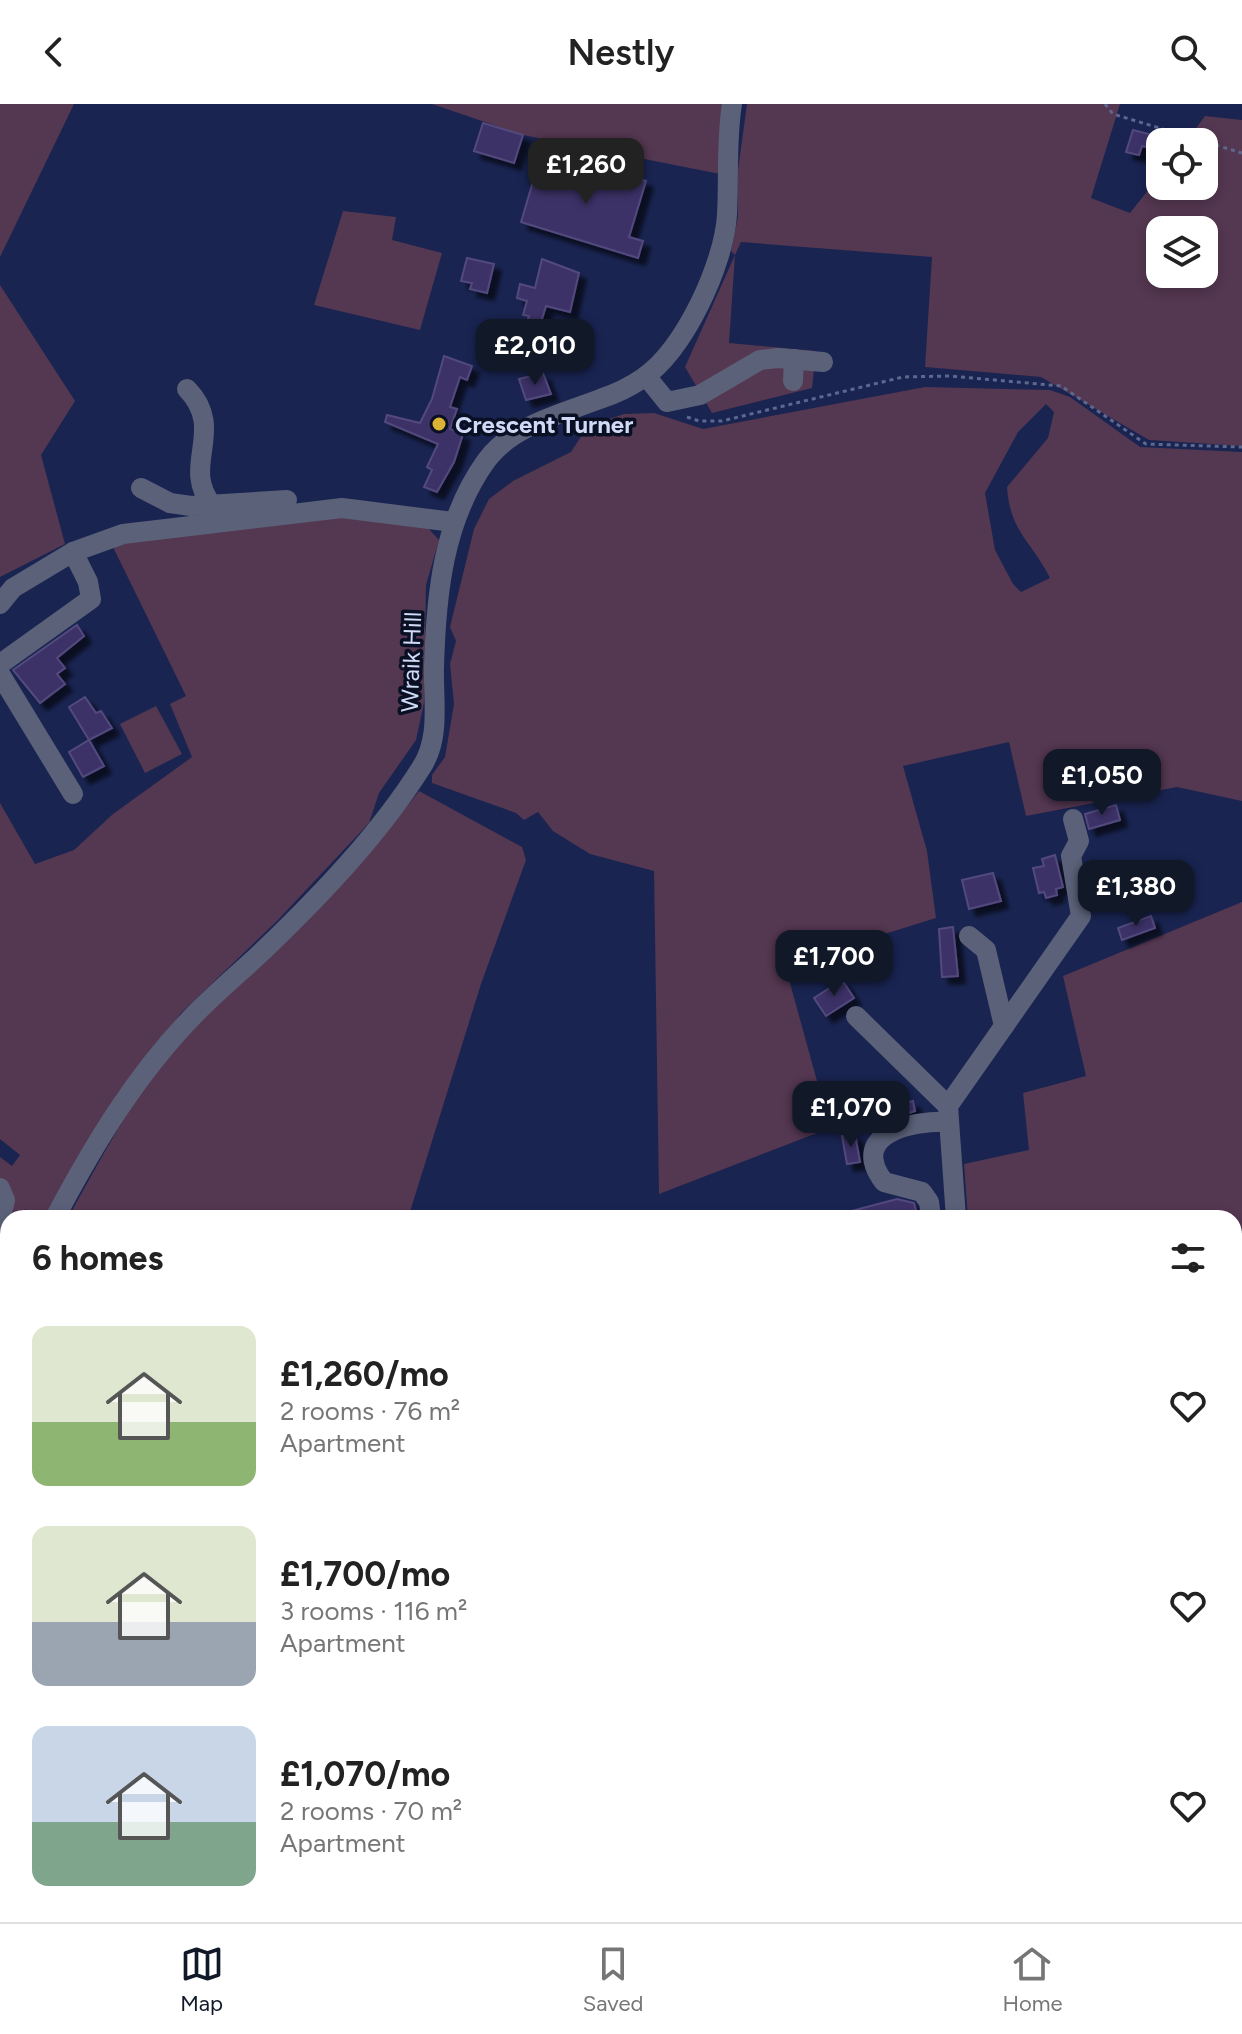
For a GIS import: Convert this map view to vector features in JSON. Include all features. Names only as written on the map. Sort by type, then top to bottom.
[{"type":"street","name":"Wraik Hill","points":[[59,1210],[94,1144],[141,1077],[195,1014],[269,945],[365,842],[423,767],[435,728],[436,637],[443,567],[455,517],[487,458],[515,433],[617,393],[646,376],[699,306],[720,260],[727,216],[732,104]]},
{"type":"street","points":[[793,381],[794,359]]},
{"type":"street","points":[[646,376],[667,402],[700,395],[760,360],[823,362]]},
{"type":"street","points":[[187,389],[201,404],[206,418],[201,492],[212,505]]},
{"type":"street","points":[[141,488],[170,503],[212,505],[365,496],[455,517]]},
{"type":"street","points":[[0,604],[13,588],[73,552],[123,534],[199,522],[342,508],[455,517]]},
{"type":"street","points":[[0,664],[91,599],[88,582],[73,552]]},
{"type":"street","points":[[0,674],[73,794]]},
{"type":"street","points":[[955,1210],[948,1114],[1004,1026],[1081,916],[1071,856],[1079,841],[1073,819]]},
{"type":"street","points":[[969,936],[986,950],[1004,1026]]},
{"type":"street","points":[[856,1016],[948,1114]]},
{"type":"street","points":[[930,1210],[922,1192],[884,1182],[876,1168],[876,1152],[882,1139],[903,1125],[948,1114]]},
{"type":"street","points":[[0,1188],[5,1200],[3,1210]]},
{"type":"path","points":[[1105,104],[1113,114],[1242,153]]},
{"type":"path","points":[[667,402],[682,416],[699,421],[722,421],[903,377],[999,379],[1061,386],[1146,444],[1242,447]]},
{"type":"shaded area","points":[[0,104],[74,104],[0,257]]},
{"type":"shaded area","points":[[432,104],[727,104],[720,174],[523,135]]},
{"type":"shaded area","points":[[747,104],[1120,104],[1091,198],[1130,213],[1146,193],[1146,200],[1218,200],[1218,128],[1196,128],[1205,116],[1242,120],[1242,446],[1149,440],[1041,377],[925,367],[932,257],[741,242],[735,255],[731,251],[738,217],[738,170]]},
{"type":"shaded area","points":[[343,211],[396,217],[392,240],[442,253],[420,330],[314,305]]},
{"type":"shaded area","points":[[735,255],[729,343],[816,351],[812,388],[712,413],[685,367]]},
{"type":"shaded area","points":[[0,285],[75,401],[41,455],[65,544],[0,577]]},
{"type":"shaded area","points":[[925,387],[1050,390],[1070,397],[1140,447],[1242,452],[1242,801],[1177,787],[1026,816],[1009,742],[903,766],[927,851],[936,918],[785,965],[830,1128],[659,1194],[654,871],[590,854],[553,831],[538,812],[524,820],[516,813],[432,783],[432,775],[445,757],[454,704],[450,664],[456,641],[450,627],[474,529],[489,499],[513,481],[571,452],[588,426],[624,414],[654,413],[703,429]],"holes":[[[1046,404],[1054,412],[1048,438],[1007,487],[1017,526],[1050,578],[1021,592],[1013,584],[995,550],[985,493],[1018,432]]]},
{"type":"shaded area","points":[[344,514],[428,528],[439,540],[426,585],[424,703],[416,740],[379,793],[369,823],[277,921],[180,1014],[51,1210],[0,1210],[0,1157],[12,1166],[20,1155],[0,1139],[0,803],[35,864],[74,850],[113,814],[192,757],[170,704],[186,696],[112,545]]},
{"type":"shaded area","points":[[156,706],[182,754],[145,773],[120,724]]},
{"type":"shaded area","points":[[419,791],[522,847],[526,860],[481,984],[410,1210],[72,1210],[127,1114],[178,1041],[394,822]]},
{"type":"shaded area","points":[[1242,902],[1242,1210],[967,1210],[964,1164],[1029,1150],[1023,1093],[1086,1076],[1063,976]]},
{"type":"building","points":[[483,123],[523,135],[514,163],[474,151]]},
{"type":"building","points":[[1133,130],[1146,133],[1146,147],[1142,146],[1139,155],[1126,152]]},
{"type":"building","points":[[540,158],[598,174],[600,168],[646,181],[629,237],[643,241],[638,258],[521,222]]},
{"type":"building","points":[[467,258],[494,264],[487,293],[470,289],[472,283],[461,281]]},
{"type":"building","points":[[542,259],[579,273],[570,312],[546,306],[537,335],[524,330],[529,316],[523,315],[527,301],[517,298],[520,284],[535,288]]},
{"type":"building","name":"Crescent Turner","points":[[444,356],[472,366],[467,380],[460,377],[450,407],[457,409],[450,429],[463,434],[454,462],[437,492],[424,487],[432,470],[427,467],[438,444],[385,422],[387,415],[420,423],[432,399]]},
{"type":"building","points":[[543,373],[551,394],[526,400],[519,379]]},
{"type":"building","points":[[77,625],[84,636],[57,658],[65,668],[57,674],[65,684],[40,703],[13,670]]},
{"type":"building","points":[[85,697],[96,713],[101,711],[112,728],[89,740],[69,707]]},
{"type":"building","points":[[89,740],[104,766],[83,777],[69,752]]},
{"type":"building","points":[[1116,805],[1120,820],[1089,829],[1085,814]]},
{"type":"building","points":[[1055,855],[1063,887],[1056,889],[1057,895],[1046,898],[1044,892],[1039,893],[1033,868],[1044,866],[1042,859]]},
{"type":"building","points":[[993,873],[1001,901],[969,909],[962,880]]},
{"type":"building","points":[[1151,916],[1155,928],[1122,940],[1118,928]]},
{"type":"building","points":[[953,927],[958,976],[942,977],[939,929]]},
{"type":"building","points":[[842,980],[854,998],[826,1016],[814,998]]},
{"type":"building","points":[[913,1101],[915,1111],[885,1121],[882,1109]]},
{"type":"building","points":[[855,1134],[860,1162],[847,1164],[842,1136]]},
{"type":"building","points":[[897,1199],[914,1203],[916,1210],[855,1210]]},
{"type":"place","name":"Crescent Turner","points":[[439,424]]}]
